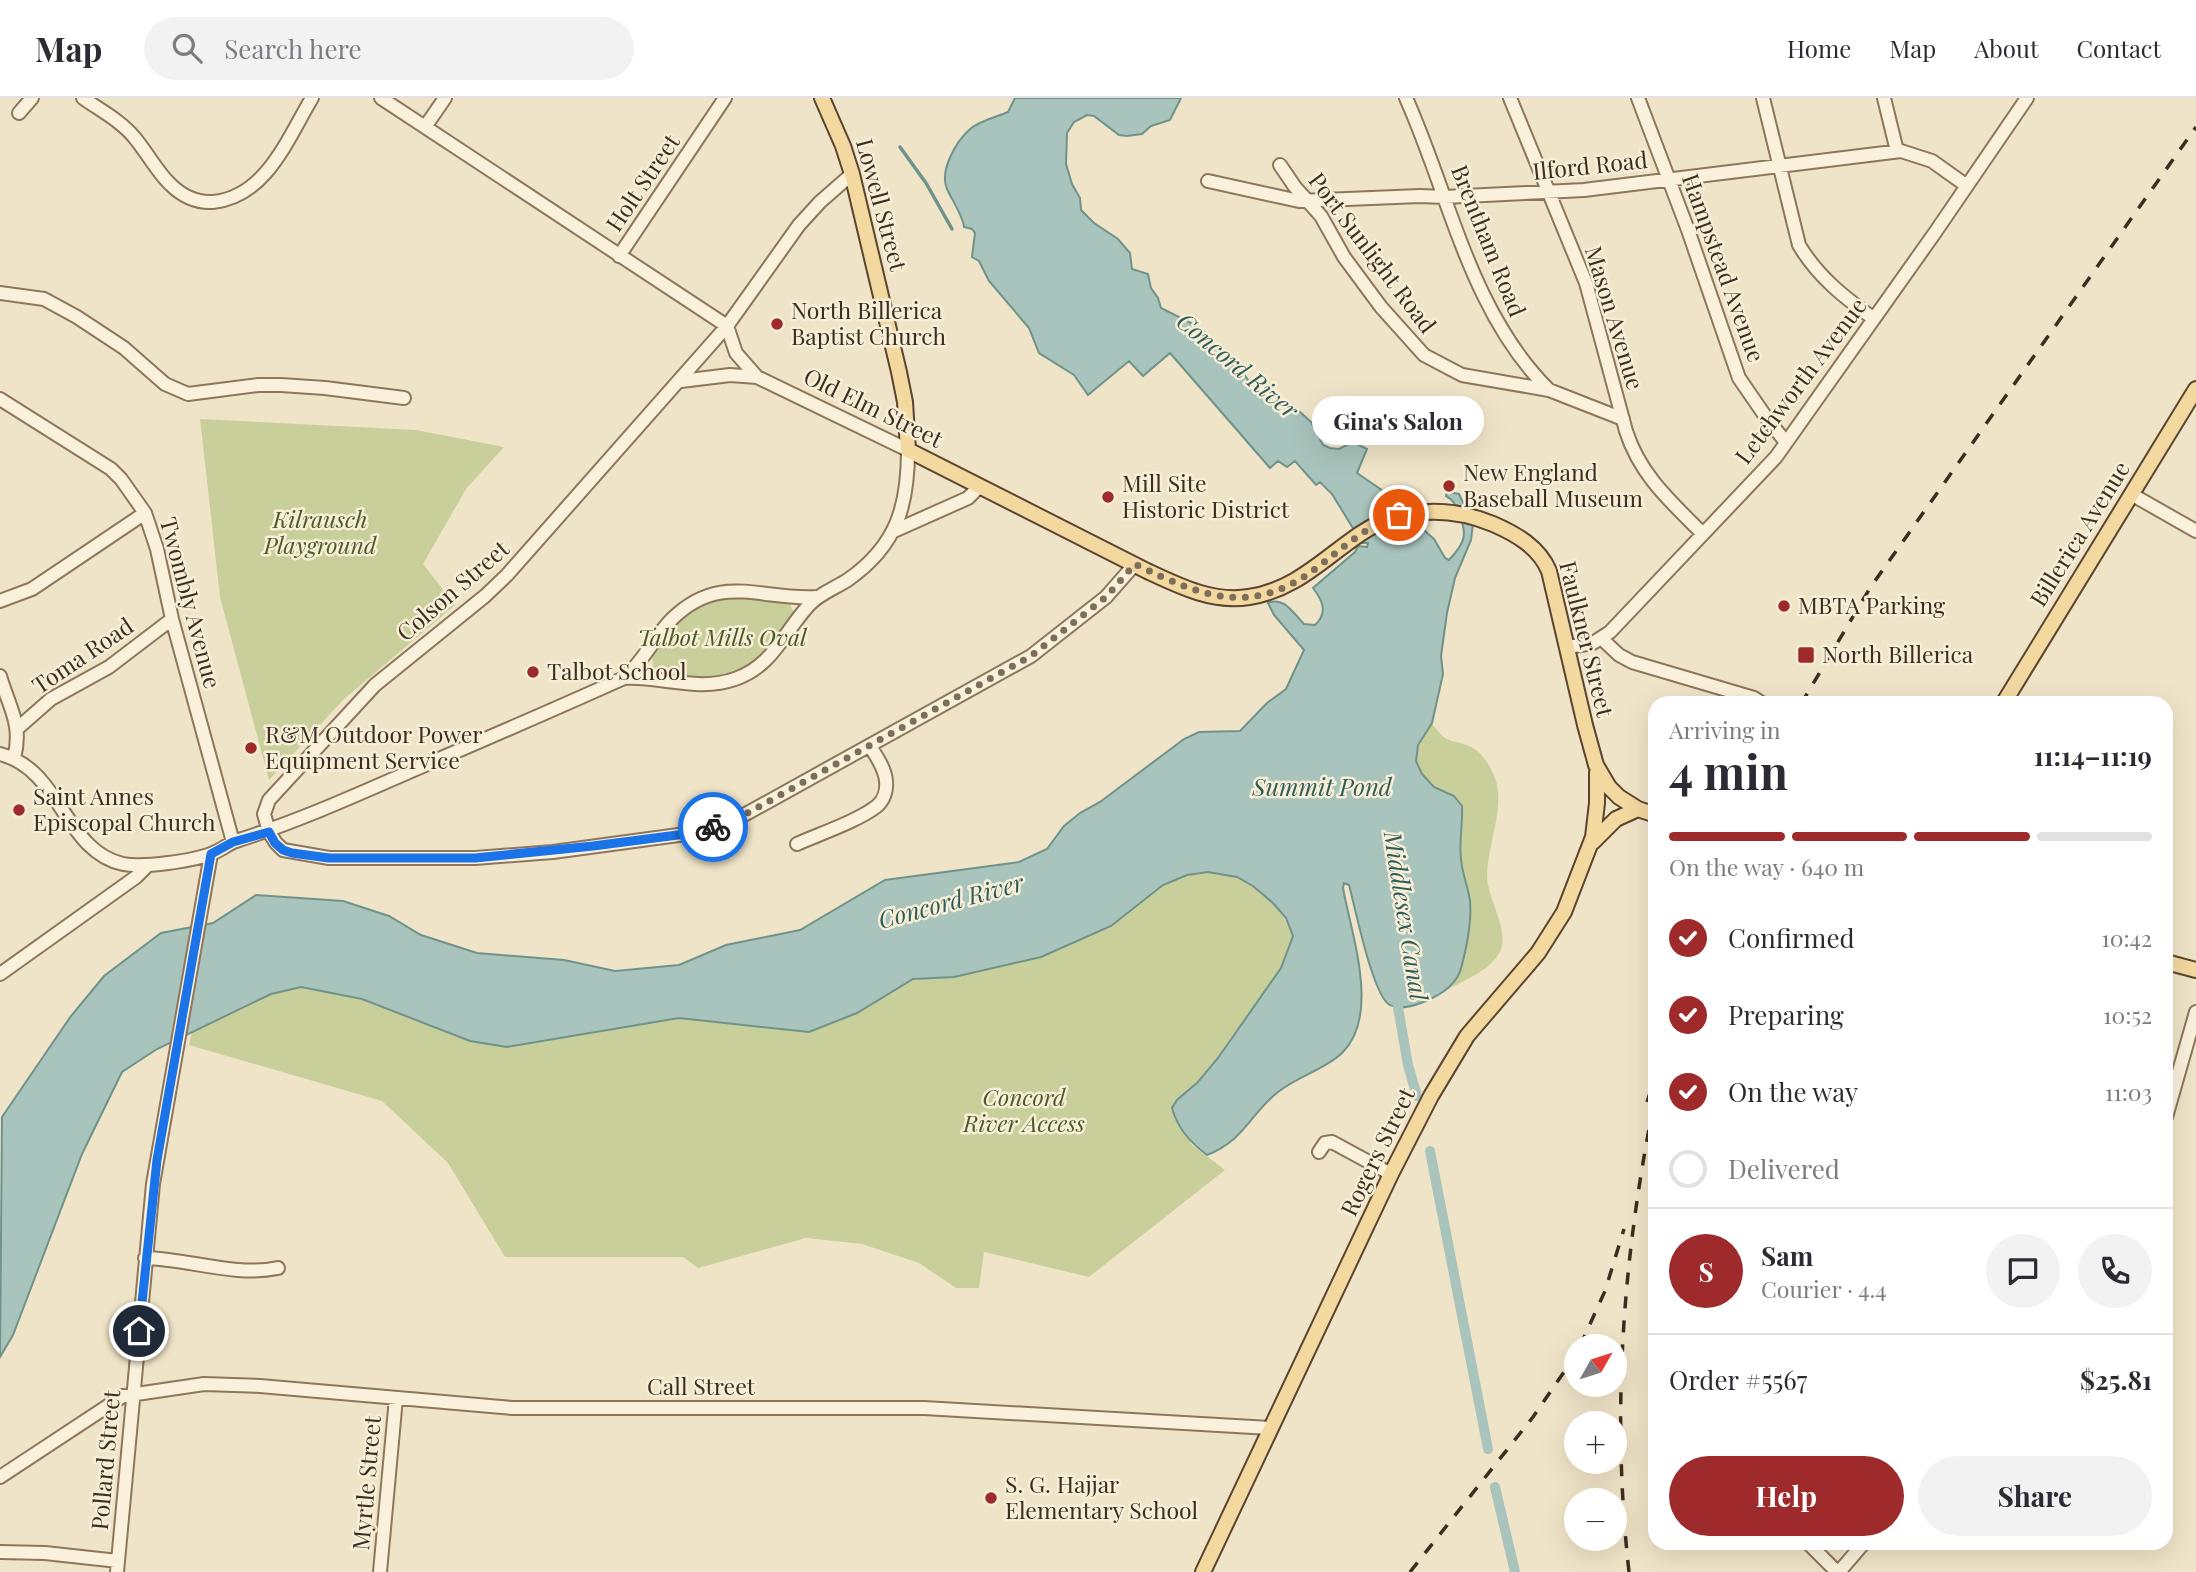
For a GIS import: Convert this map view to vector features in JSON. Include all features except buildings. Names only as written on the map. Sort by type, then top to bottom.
[{"type":"main road","name":"Lowell Street","points":[[822,98],[852,174],[899,372],[905,402],[908,450]]},
{"type":"main road","name":"Billerica Avenue","points":[[2008,696],[2196,390]]},
{"type":"main road","name":"Old Elm Street","points":[[908,450],[1135,564],[1197,592],[1219,597],[1245,598],[1271,592],[1295,582],[1358,536]]},
{"type":"main road","name":"Faulkner Street","points":[[1358,536],[1385,520],[1404,514],[1435,512],[1465,516],[1515,535],[1530,545],[1543,558],[1553,580],[1596,765]]},
{"type":"main road","points":[[1596,765],[1609,787],[1619,797],[1648,812]]},
{"type":"main road","name":"Rogers Street","points":[[1203,1572],[1391,1174],[1431,1096],[1467,1036],[1538,953],[1557,926],[1590,846],[1597,803],[1596,765]]},
{"type":"main road","points":[[1590,846],[1608,825],[1623,814],[1638,809]]},
{"type":"main road","points":[[2173,964],[2196,970]]},
{"type":"street","points":[[19,113],[32,98]]},
{"type":"street","points":[[83,98],[132,134],[168,183],[187,198],[204,202],[234,198],[251,188],[268,170],[312,98]]},
{"type":"street","points":[[381,98],[727,326]]},
{"type":"street","points":[[425,127],[445,98]]},
{"type":"street","name":"Holt Street","points":[[619,256],[725,98]]},
{"type":"street","name":"Brentham Road","points":[[1406,98],[1484,298],[1498,326],[1517,354],[1549,390]]},
{"type":"street","name":"Mason Avenue","points":[[1510,98],[1590,295],[1635,454],[1647,476],[1703,534]]},
{"type":"street","name":"Hampstead Avenue","points":[[1638,98],[1739,378],[1786,442]]},
{"type":"street","points":[[1763,98],[1799,245],[1811,265],[1827,283],[1874,319]]},
{"type":"street","points":[[1884,98],[1897,151]]},
{"type":"street","name":"Letchworth Avenue","points":[[1602,639],[1761,474],[1874,319],[2027,98]]},
{"type":"street","name":"Ilford Road","points":[[1208,181],[1270,196],[1308,201],[1444,197],[1584,190],[1897,151],[1932,161],[1967,186]]},
{"type":"street","name":"Port Sunlight Road","points":[[1280,165],[1321,216],[1344,257],[1381,307],[1412,343],[1435,362],[1470,377],[1549,390]]},
{"type":"street","name":"Colson Street","points":[[269,832],[264,814],[269,800],[375,685],[508,575],[727,326],[799,225],[852,174]]},
{"type":"street","points":[[0,293],[44,299],[78,317],[124,348],[165,384],[188,394],[258,385],[281,385],[404,398]]},
{"type":"street","name":"Old Elm Street","points":[[727,326],[736,353],[757,377],[908,450]]},
{"type":"street","points":[[681,381],[730,375],[757,377]]},
{"type":"street","points":[[1549,390],[1623,419]]},
{"type":"street","name":"Twombly Avenue","points":[[0,400],[111,469],[145,513],[157,549],[233,842]]},
{"type":"street","points":[[624,678],[693,684],[723,682],[736,679],[765,662],[817,597],[861,570],[879,552],[894,531],[904,502],[908,450]]},
{"type":"street","points":[[894,531],[968,498],[981,486]]},
{"type":"street","points":[[2131,494],[2196,531]]},
{"type":"street","points":[[0,601],[32,589],[145,513]]},
{"type":"street","points":[[269,832],[283,850],[329,858],[475,858],[553,852],[693,833],[735,820],[1038,651],[1106,597],[1135,564]]},
{"type":"street","points":[[0,754],[14,758],[42,778],[77,831],[92,848],[121,863],[148,865],[211,854],[233,842],[269,832],[624,678],[643,660],[671,621],[704,599],[744,590],[817,597]]},
{"type":"street","name":"Toma Road","points":[[18,728],[51,699],[109,667],[173,619]]},
{"type":"street","points":[[1568,647],[1590,644],[1602,639],[1616,653],[1632,662],[1747,696]]},
{"type":"street","points":[[0,676],[18,728],[18,745],[14,758]]},
{"type":"street","points":[[797,844],[860,815],[882,800],[886,781],[870,746]]},
{"type":"street","name":"Pollard Street","points":[[118,1566],[145,1258],[157,1160],[211,854]]},
{"type":"street","points":[[0,974],[136,877],[148,865]]},
{"type":"street","points":[[2173,1092],[2196,1012]]},
{"type":"street","points":[[1319,1152],[1325,1143],[1332,1142],[1391,1174]]},
{"type":"street","points":[[145,1258],[177,1259],[237,1269],[278,1268]]},
{"type":"street","name":"Call Street","points":[[0,1477],[107,1405],[133,1393],[187,1385],[229,1384],[512,1408],[924,1408],[1270,1428]]},
{"type":"street","name":"Myrtle Street","points":[[380,1572],[396,1398]]},
{"type":"street","points":[[1815,1550],[1838,1572],[1858,1550]]},
{"type":"street","points":[[0,1552],[54,1554],[118,1566]]},
{"type":"green space","name":"Kilrausch Playground","points":[[200,419],[416,430],[504,447],[466,489],[423,564],[455,605],[343,700],[269,780],[220,597]]},
{"type":"green space","name":"Talbot Mills Oval","points":[[717,594],[788,600],[794,613],[794,625],[775,652],[723,682],[664,676],[653,667],[652,655],[671,621]]},
{"type":"green space","points":[[1432,723],[1448,740],[1470,746],[1481,755],[1493,773],[1498,799],[1487,876],[1502,933],[1501,949],[1485,968],[1447,990],[1456,979],[1467,885],[1461,860],[1463,818],[1443,790],[1434,787],[1422,774],[1416,761],[1418,745]]},
{"type":"green space","name":"Concord River Access","points":[[1208,872],[1236,877],[1254,886],[1284,917],[1293,936],[1281,968],[1218,1058],[1198,1082],[1177,1100],[1191,1144],[1225,1170],[1089,1277],[984,1252],[979,1288],[956,1288],[919,1263],[862,1244],[806,1238],[698,1268],[683,1257],[505,1257],[448,1163],[382,1101],[189,1045],[192,1032],[271,994],[301,987],[362,1000],[470,1041],[507,1047],[679,1018],[809,1032],[857,1013],[913,979],[954,977],[1111,926],[1163,885],[1187,875]]},
{"type":"water","points":[[1015,98],[1181,98],[1170,120],[1151,126],[1142,134],[1119,135],[1094,116],[1087,115],[1074,122],[1067,133],[1066,164],[1080,198],[1081,210],[1094,223],[1118,239],[1130,253],[1132,269],[1148,274],[1151,288],[1161,308],[1201,328],[1235,368],[1243,373],[1259,395],[1299,411],[1311,422],[1323,445],[1339,449],[1353,442],[1367,449],[1357,473],[1389,495],[1404,517],[1434,539],[1449,560],[1461,545],[1464,528],[1456,506],[1446,496],[1447,492],[1459,494],[1473,524],[1471,540],[1455,578],[1447,613],[1441,656],[1443,674],[1432,723],[1418,745],[1416,761],[1422,774],[1434,787],[1454,796],[1462,806],[1460,846],[1470,901],[1470,917],[1462,965],[1453,983],[1438,995],[1418,1004],[1403,1007],[1390,1005],[1377,986],[1349,885],[1344,883],[1362,996],[1360,1018],[1354,1037],[1335,1059],[1278,1092],[1239,1135],[1207,1155],[1185,1134],[1172,1108],[1218,1058],[1281,968],[1293,936],[1286,918],[1253,886],[1237,877],[1208,872],[1187,875],[1163,885],[1111,926],[1041,957],[954,977],[913,979],[857,1013],[809,1032],[679,1018],[507,1047],[470,1041],[362,999],[301,987],[271,994],[157,1049],[122,1072],[82,1154],[13,1335],[0,1357],[2,1117],[71,1016],[104,976],[161,933],[213,923],[256,895],[343,901],[389,916],[421,935],[477,953],[564,960],[615,971],[679,965],[726,945],[800,930],[885,880],[1019,862],[1047,849],[1064,826],[1080,813],[1100,802],[1184,739],[1199,732],[1240,731],[1267,703],[1286,689],[1304,650],[1274,615],[1268,603],[1274,601],[1284,604],[1304,624],[1315,625],[1322,616],[1323,607],[1313,588],[1355,552],[1358,546],[1367,547],[1368,543],[1362,543],[1332,494],[1320,482],[1316,485],[1295,461],[1287,467],[1278,461],[1270,468],[1170,353],[1143,376],[1129,361],[1088,395],[1074,375],[1039,353],[1029,328],[989,281],[979,261],[972,257],[975,233],[964,227],[945,182],[950,157],[964,135],[977,124],[1008,112]]},
{"type":"waterway","points":[[900,147],[926,183],[952,229]]},
{"type":"waterway","name":"Middlesex Canal","points":[[1396,996],[1408,1065],[1417,1096]]},
{"type":"waterway","name":"Middlesex Canal","points":[[1430,1151],[1488,1449]]},
{"type":"waterway","name":"Middlesex Canal","points":[[1495,1487],[1515,1572]]},
{"type":"railway","points":[[1806,696],[1870,588],[2196,127]]},
{"type":"railway","points":[[1629,1572],[1621,1452],[1623,1332],[1635,1213],[1648,1137]]},
{"type":"railway","points":[[1585,1334],[1605,1291],[1624,1229]]},
{"type":"railway","points":[[1410,1572],[1533,1417],[1564,1372]]},
{"type":"way so far","points":[[713,827],[735,820],[1031,656],[1106,597],[1135,564],[1182,587],[1219,597],[1245,598],[1295,582],[1370,527],[1399,515]]},
{"type":"place","name":"North Billerica Baptist Church","points":[[777,324]]},
{"type":"place","name":"New England Baseball Museum","points":[[1449,486]]},
{"type":"place","name":"Mill Site Historic District","points":[[1108,497]]},
{"type":"place","name":"Gina's Salon","points":[[1399,515]]},
{"type":"place","name":"MBTA Parking","points":[[1784,606]]},
{"type":"place","name":"North Billerica","points":[[1806,655]]},
{"type":"place","name":"Talbot School","points":[[533,672]]},
{"type":"place","name":"R&M Outdoor Power Equipment Service","points":[[251,748]]},
{"type":"place","name":"Saint Annes Episcopal Church","points":[[19,810]]},
{"type":"place","name":"S. G. Hajjar Elementary School","points":[[991,1498]]},
{"type":"route","points":[[139,1331],[157,1160],[211,854],[233,842],[269,832],[283,850],[329,858],[475,858],[553,852],[693,833],[713,827]]},
{"type":"water label","name":"Concord River","points":[[1237,366]]},
{"type":"water label","name":"Summit Pond","points":[[1322,788]]},
{"type":"water label","name":"Concord River","points":[[951,902]]}]
